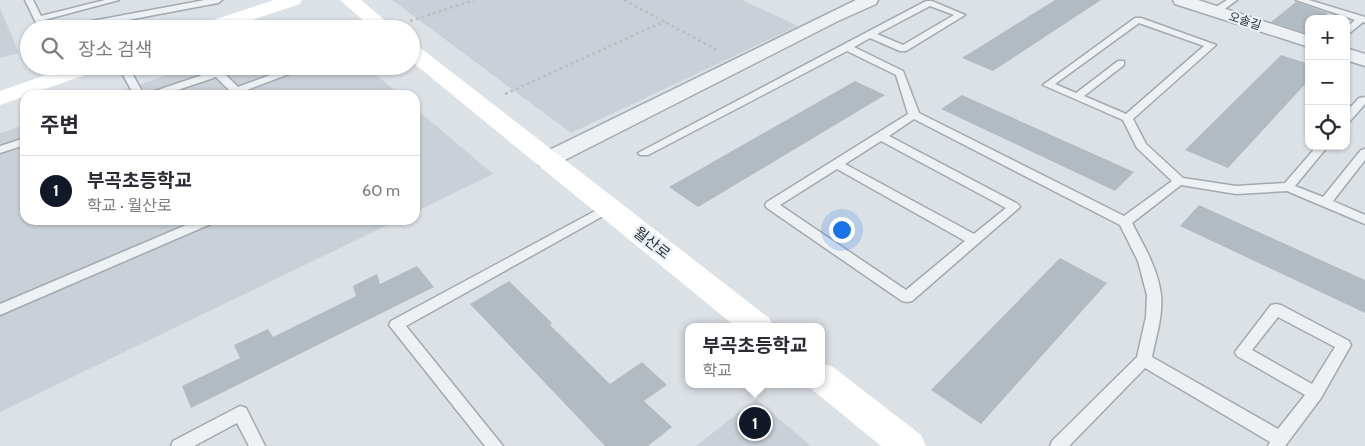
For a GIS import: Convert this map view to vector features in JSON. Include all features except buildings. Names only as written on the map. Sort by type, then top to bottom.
[{"type":"street","points":[[232,20],[293,0]]},
{"type":"street","points":[[349,0],[374,20]]},
{"type":"street","points":[[547,160],[870,0]]},
{"type":"street","name":"오솔길","points":[[1181,0],[1305,41]]},
{"type":"street","points":[[1350,55],[1365,60]]},
{"type":"street","name":"월산로","points":[[420,57],[753,323]]},
{"type":"street","points":[[23,90],[66,75]]},
{"type":"street","points":[[0,98],[20,91]]},
{"type":"street","points":[[825,380],[908,446]]},
{"type":"lane","points":[[28,0],[39,19],[114,0]]},
{"type":"lane","points":[[112,20],[218,0]]},
{"type":"lane","points":[[1219,9],[1233,0]]},
{"type":"lane","points":[[1300,0],[1363,20]]},
{"type":"lane","points":[[644,153],[929,3],[961,15],[903,49],[871,35]]},
{"type":"lane","points":[[1127,118],[1211,46],[1138,20],[1048,85],[1127,118],[1141,146],[1179,181],[1236,190],[1288,188],[1365,220]]},
{"type":"lane","points":[[1350,30],[1363,20]]},
{"type":"lane","points":[[847,47],[900,73],[914,116],[1126,222],[1146,261],[1154,296],[1153,317],[1144,360],[1058,446]]},
{"type":"lane","points":[[1077,97],[1122,63]]},
{"type":"lane","points":[[128,75],[137,90]]},
{"type":"lane","points":[[168,90],[212,75]]},
{"type":"lane","points":[[220,75],[235,90]]},
{"type":"lane","points":[[239,90],[280,75]]},
{"type":"lane","points":[[1350,115],[1363,100],[1365,101]]},
{"type":"lane","points":[[881,136],[1014,207],[907,298],[771,205],[881,136],[914,116]]},
{"type":"lane","points":[[0,150],[20,143]]},
{"type":"lane","points":[[1288,188],[1320,150]]},
{"type":"lane","points":[[1326,203],[1365,152]]},
{"type":"lane","points":[[837,164],[974,240]]},
{"type":"lane","points":[[1126,222],[1179,181]]},
{"type":"lane","points":[[495,446],[396,324],[608,208]]},
{"type":"lane","points":[[0,310],[197,225]]},
{"type":"lane","points":[[1144,360],[1278,442],[1315,393],[1344,345],[1276,310],[1242,352],[1315,393]]},
{"type":"lane","points":[[178,446],[240,413],[257,446]]},
{"type":"path","points":[[413,20],[474,0]]},
{"type":"path","points":[[624,0],[741,63]]},
{"type":"path","points":[[504,95],[665,21]]},
{"type":"shaded area","points":[[392,0],[742,0],[798,26],[571,133]]},
{"type":"shaded area","points":[[0,8],[19,53],[0,58]]},
{"type":"shaded area","points":[[167,75],[377,75],[394,90],[124,90]]},
{"type":"shaded area","points":[[420,112],[493,174],[420,210]]},
{"type":"shaded area","points":[[20,127],[20,225],[388,225],[0,412],[0,133]]},
{"type":"shaded area","points":[[756,399],[811,446],[696,446]]},
{"type":"place","name":"부곡초등학교","points":[[755,423]]}]
